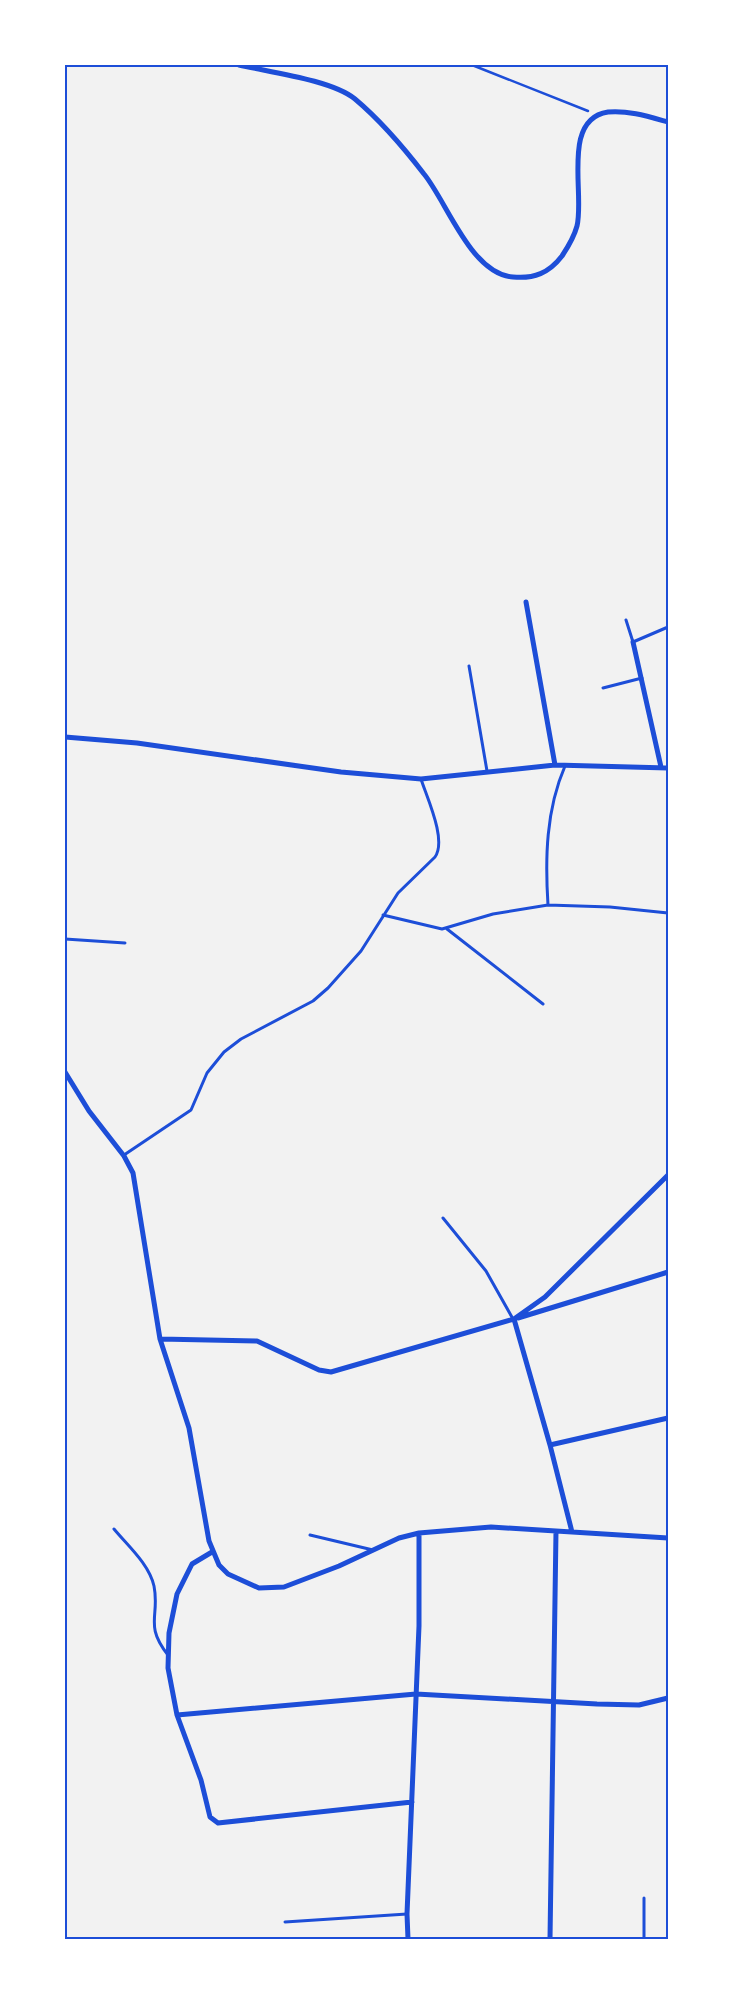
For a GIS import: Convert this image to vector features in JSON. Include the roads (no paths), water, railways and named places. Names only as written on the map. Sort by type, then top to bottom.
[{"type":"street","points":[[239,65],[336,88],[355,99],[425,175],[458,229],[482,260],[493,271],[512,277],[526,278],[547,272],[566,250],[574,234],[578,216],[579,140],[588,123],[610,112],[622,112],[668,122]]},
{"type":"street","points":[[526,602],[555,765]]},
{"type":"street","points":[[633,642],[661,767]]},
{"type":"street","points":[[65,737],[137,743],[341,772],[421,780],[487,771],[555,765],[668,768]]},
{"type":"street","points":[[65,1072],[89,1110],[124,1156],[134,1179],[160,1339],[189,1428],[201,1508],[212,1552],[228,1574],[247,1584],[271,1589],[299,1582],[398,1538],[419,1533],[491,1528],[668,1538]]},
{"type":"street","points":[[514,1319],[545,1297],[668,1175]]},
{"type":"street","points":[[160,1339],[258,1341],[320,1370],[331,1372],[668,1272]]},
{"type":"street","points":[[514,1319],[550,1445],[572,1532]]},
{"type":"street","points":[[550,1445],[668,1418]]},
{"type":"street","points":[[550,1939],[556,1531]]},
{"type":"street","points":[[408,1939],[406,1914],[416,1694],[419,1533]]},
{"type":"street","points":[[212,1552],[192,1564],[180,1584],[169,1633],[168,1656],[170,1684],[177,1715],[201,1780],[210,1817],[218,1823],[412,1802]]},
{"type":"street","points":[[177,1715],[416,1694],[553,1703],[639,1704],[668,1698]]},
{"type":"lane","points":[[626,620],[633,642],[668,627]]},
{"type":"lane","points":[[469,666],[487,771]]},
{"type":"lane","points":[[603,688],[642,678]]},
{"type":"lane","points":[[548,905],[546,860],[549,829],[554,795],[565,766]]},
{"type":"lane","points":[[124,1156],[191,1110],[206,1073],[224,1052],[241,1039],[321,995],[360,952],[398,893],[422,872],[439,852],[438,833],[421,780]]},
{"type":"lane","points":[[447,929],[493,914],[548,905],[610,906],[668,913]]},
{"type":"lane","points":[[383,915],[447,929],[543,1004]]},
{"type":"lane","points":[[65,939],[125,943]]},
{"type":"lane","points":[[443,1218],[486,1271],[514,1319]]},
{"type":"lane","points":[[114,1529],[145,1565],[151,1576],[155,1600],[152,1624],[159,1644],[168,1656]]},
{"type":"lane","points":[[310,1535],[373,1550]]},
{"type":"lane","points":[[644,1898],[644,1939]]},
{"type":"lane","points":[[285,1922],[406,1914]]}]
